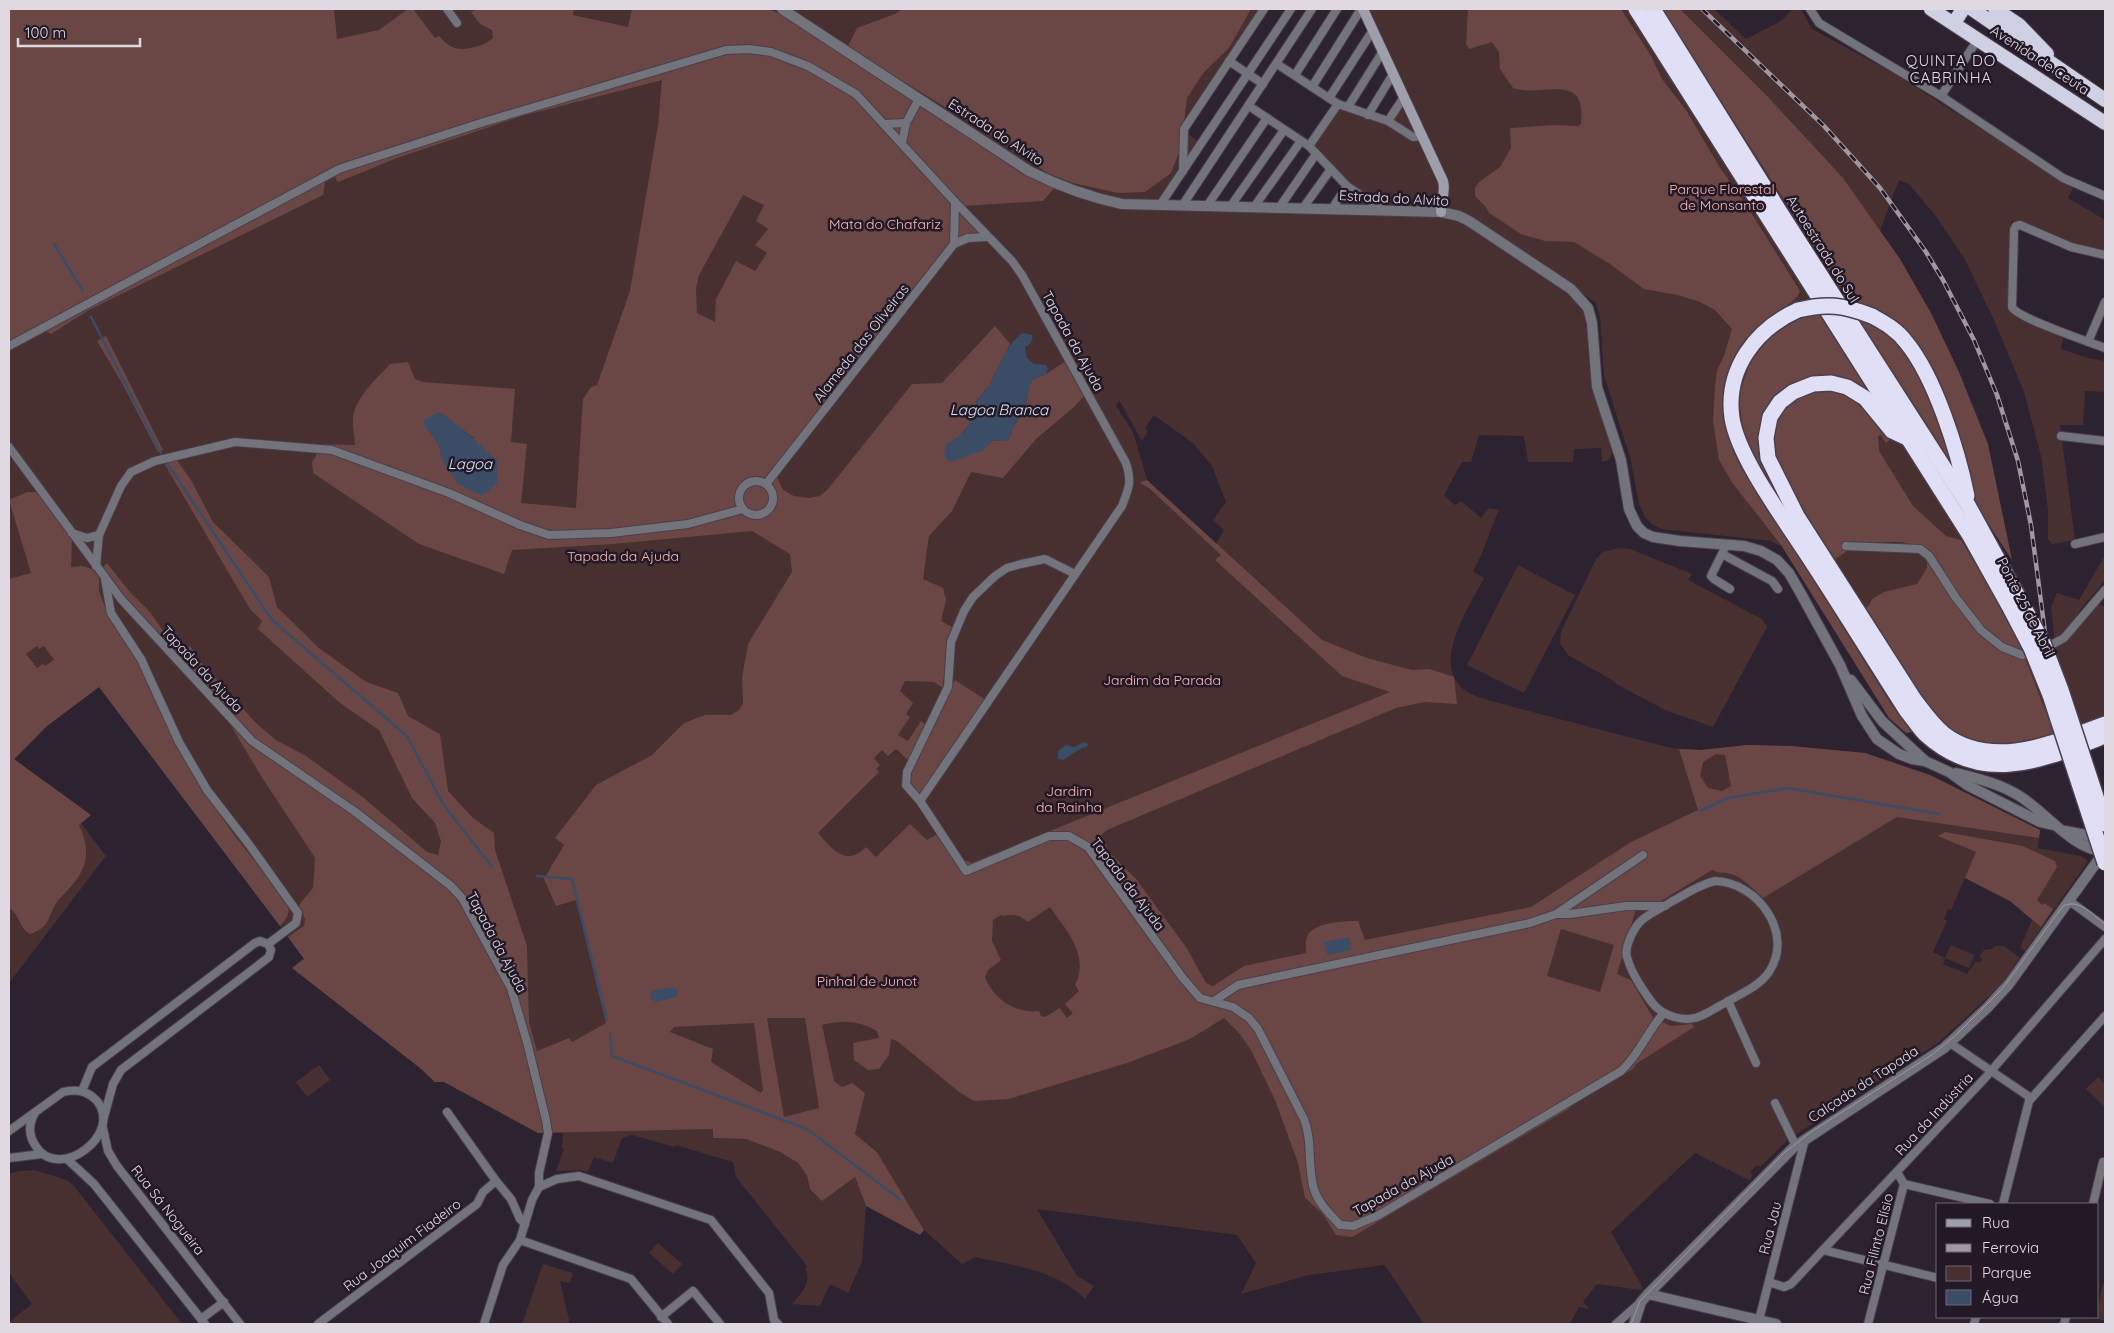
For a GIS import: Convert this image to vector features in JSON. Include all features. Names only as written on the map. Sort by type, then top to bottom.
[{"type":"highway","points":[[1636,9],[1907,438]]},
{"type":"highway","name":"Autoestrada do Sul","points":[[1653,9],[1780,212],[1968,505]]},
{"type":"highway","name":"Avenida de Ceuta","points":[[1931,9],[2105,123]]},
{"type":"highway","points":[[1954,23],[1963,9]]},
{"type":"highway","name":"Avenida de Ceuta","points":[[1972,9],[2105,100]]},
{"type":"highway","points":[[1995,9],[2019,25],[2062,71]]},
{"type":"highway","points":[[1968,505],[1961,469],[1930,382],[1906,341],[1890,326],[1852,308],[1833,305],[1817,306],[1798,310],[1780,318],[1754,340],[1736,374],[1732,398],[1732,419],[1737,437],[1746,457],[1906,710],[1924,732],[1942,747],[1963,758],[1982,764],[2003,765],[2024,763],[2049,757],[2105,736]]},
{"type":"highway","points":[[1907,438],[1892,431],[1865,398],[1847,387],[1831,383],[1813,384],[1793,392],[1780,402],[1770,417],[1766,438],[1768,458],[1797,516],[1914,699],[1944,734],[1959,743],[1979,750],[2022,751],[2105,724]]},
{"type":"highway","name":"Ponte 25 de Abril","points":[[1907,438],[1970,536],[2043,643],[2061,690],[2105,824]]},
{"type":"highway","name":"Ponte 25 de Abril","points":[[1968,505],[2015,603],[2050,695],[2105,855]]},
{"type":"main road","points":[[1362,9],[1444,184],[1441,212]]},
{"type":"street","points":[[447,9],[457,22]]},
{"type":"street","name":"Estrada do Alvito","points":[[782,9],[1029,171],[1057,185],[1099,199],[1122,204],[1441,212],[1459,216],[1469,221],[1571,289],[1588,308],[1592,323],[1597,387],[1621,460],[1629,509],[1637,526],[1644,533],[1653,537],[1724,550],[1754,548],[1780,563],[1789,573],[1840,665]]},
{"type":"street","points":[[1183,171],[1184,130],[1264,9]]},
{"type":"street","points":[[1160,205],[1291,9]]},
{"type":"street","points":[[1182,206],[1312,9]]},
{"type":"street","points":[[1294,76],[1337,9]]},
{"type":"street","points":[[1312,87],[1362,9]]},
{"type":"street","points":[[1810,9],[1819,23],[1941,96],[2063,178],[2105,196]]},
{"type":"street","points":[[1329,98],[1372,30]]},
{"type":"street","points":[[1941,96],[1978,39]]},
{"type":"street","name":"Tapada da Ajuda","points":[[9,346],[339,169],[474,125],[726,50],[748,49],[771,52],[808,66],[856,94],[954,202],[1012,261],[1022,275],[1126,463],[1131,477],[1130,487],[1122,506],[920,801]]},
{"type":"street","points":[[1348,107],[1383,51]]},
{"type":"street","points":[[1229,61],[1264,84]]},
{"type":"street","points":[[1277,64],[1338,104],[1388,121],[1413,137],[1422,136]]},
{"type":"street","points":[[1368,115],[1393,74]]},
{"type":"street","points":[[1388,121],[1404,97]]},
{"type":"street","points":[[902,143],[906,123],[919,99]]},
{"type":"street","points":[[1309,146],[1338,104]]},
{"type":"street","points":[[1249,106],[1309,146],[1347,186],[1380,208],[1381,211]]},
{"type":"street","points":[[1207,206],[1267,118]]},
{"type":"street","points":[[884,124],[906,123]]},
{"type":"street","points":[[1230,206],[1284,130]]},
{"type":"street","points":[[1254,207],[1301,141]]},
{"type":"street","points":[[1279,208],[1316,154]]},
{"type":"street","points":[[1303,208],[1331,168]]},
{"type":"street","points":[[1332,209],[1347,186]]},
{"type":"street","points":[[954,202],[954,244],[968,238],[987,237]]},
{"type":"street","points":[[2105,255],[2071,247],[2017,225],[2014,233],[2012,306],[2014,311],[2036,322],[2105,348]]},
{"type":"street","name":"Alameda das Oliveiras","points":[[766,484],[954,244]]},
{"type":"street","points":[[2088,342],[2105,302]]},
{"type":"street","points":[[2062,436],[2105,441]]},
{"type":"street","points":[[96,566],[99,535],[120,486],[132,472],[155,461],[235,442],[332,450],[449,493],[520,525],[549,534],[611,533],[688,524],[744,509]]},
{"type":"street","name":"Tapada da Ajuda","points":[[9,447],[120,599],[252,741],[354,811],[451,886],[462,898],[511,988],[527,1042],[548,1133],[539,1173],[539,1187]]},
{"type":"street","points":[[753,481],[766,484],[773,495],[772,504],[768,511],[755,515],[744,509],[740,497],[745,485],[753,481]]},
{"type":"street","points":[[72,533],[87,538],[99,535]]},
{"type":"street","points":[[2075,544],[2105,537]]},
{"type":"street","points":[[1846,546],[1920,549],[1929,556],[1956,598],[1981,630],[2002,647],[2022,655],[2042,650],[2064,638],[2105,590]]},
{"type":"street","points":[[1730,590],[1711,576],[1724,550],[1772,580],[1778,588]]},
{"type":"street","name":"Tapada da Ajuda","points":[[1075,574],[1045,559],[1021,564],[1008,568],[995,576],[972,598],[964,611],[951,642],[948,687],[907,772],[906,785],[920,801],[966,870],[1049,836],[1069,836],[1088,847],[1182,977],[1200,998],[1233,1007],[1249,1018],[1258,1029],[1304,1118],[1309,1133],[1314,1190],[1323,1206],[1340,1225],[1353,1226],[1404,1201],[1621,1071],[1633,1060],[1663,1014]]},
{"type":"street","name":"Tapada da Ajuda","points":[[105,579],[110,613],[141,659],[179,742],[207,790],[254,851],[298,913],[296,923],[268,944]]},
{"type":"street","points":[[1840,665],[1862,716],[1877,739],[1899,754],[1925,761],[1949,772],[1972,788],[2040,822],[2054,825]]},
{"type":"street","points":[[1840,665],[1882,721],[1925,761]]},
{"type":"street","points":[[1949,772],[2007,788],[2035,806],[2054,825],[2081,845],[2105,855]]},
{"type":"street","points":[[1556,914],[1643,855]]},
{"type":"street","name":"Calçada da Tapada","points":[[1616,1324],[1641,1302],[1776,1164],[1796,1146],[1950,1043],[2004,990],[2068,900],[2105,855]]},
{"type":"street","points":[[1715,881],[1728,881],[1751,893],[1762,903],[1774,924],[1779,948],[1769,973],[1759,984],[1728,1001],[1694,1020],[1663,1014],[1654,1006],[1635,977],[1626,956],[1632,934],[1641,921],[1702,884],[1715,881]]},
{"type":"street","points":[[2068,900],[2105,927]]},
{"type":"street","points":[[1214,1001],[1238,985],[1522,924],[1556,914],[1570,914],[1626,906],[1665,906]]},
{"type":"street","name":"Rua da Indústria","points":[[1769,1282],[1781,1286],[1789,1285],[1991,1071],[2105,939]]},
{"type":"street","points":[[9,1158],[42,1154],[58,1160],[67,1160],[74,1157],[97,1138],[103,1128],[113,1084],[121,1070],[269,957],[271,950],[268,944],[263,941],[254,943],[92,1067],[82,1091]]},
{"type":"street","points":[[1728,1001],[1756,1063]]},
{"type":"street","points":[[2003,1203],[2027,1105],[2031,1098],[2105,1016]]},
{"type":"street","points":[[1950,1043],[2031,1098]]},
{"type":"street","points":[[9,1131],[63,1092],[72,1090],[82,1091],[97,1102],[104,1117]]},
{"type":"street","points":[[1775,1104],[1796,1146]]},
{"type":"street","points":[[35,1112],[31,1120],[31,1135],[33,1142],[42,1154]]},
{"type":"street","points":[[448,1112],[496,1181],[511,1199],[520,1219],[525,1224]]},
{"type":"street","name":"Rua Sá Nogueira","points":[[103,1128],[108,1151],[117,1166],[240,1324]]},
{"type":"street","name":"Rua Jau","points":[[1759,1322],[1805,1139]]},
{"type":"street","points":[[67,1160],[94,1184],[203,1322],[224,1302]]},
{"type":"street","points":[[2093,1203],[2103,1162]]},
{"type":"street","name":"Rua Filinto Elísio","points":[[1868,1324],[1904,1184],[1897,1172]]},
{"type":"street","points":[[484,1324],[503,1265],[520,1240],[532,1200],[539,1187],[557,1179],[578,1176],[711,1220],[769,1293],[774,1320],[778,1324]]},
{"type":"street","name":"Rua Joaquim Fiadeiro","points":[[318,1324],[476,1204],[483,1192],[496,1181]]},
{"type":"street","points":[[1904,1184],[1986,1203]]},
{"type":"street","points":[[520,1240],[631,1280],[668,1324]]},
{"type":"street","points":[[1823,1250],[1936,1278]]},
{"type":"street","points":[[661,1317],[692,1291],[720,1324]]},
{"type":"street","points":[[1648,1294],[1759,1322],[1776,1324]]},
{"type":"street","points":[[1634,1324],[1641,1302]]},
{"type":"green space","name":"Tapada da Ajuda","points":[[9,9],[1260,9],[1179,127],[1198,141],[1156,206],[1330,212],[1346,189],[1308,149],[1337,104],[1389,124],[1403,103],[1360,9],[1714,9],[1746,39],[1781,21],[1793,9],[1801,9],[1812,29],[1895,74],[2073,188],[2068,198],[2105,220],[2105,253],[2075,247],[2037,227],[2012,221],[2011,224],[2009,312],[2064,336],[2061,349],[2088,358],[2105,361],[2105,392],[2085,391],[2083,425],[2060,425],[2075,540],[2052,544],[2048,539],[2048,510],[2041,456],[2024,392],[1994,320],[1964,258],[1935,215],[1909,184],[1899,180],[1854,300],[1968,485],[1984,520],[2028,598],[2050,647],[2055,644],[2051,607],[2057,593],[2079,600],[2105,555],[2105,580],[2077,614],[2080,618],[2092,602],[2105,607],[2105,730],[2070,742],[1905,701],[1715,395],[1713,420],[1733,484],[1781,545],[1771,541],[1661,529],[1652,524],[1645,517],[1639,504],[1630,457],[1604,376],[1600,317],[1596,303],[1552,272],[1563,288],[1580,303],[1588,322],[1593,390],[1613,452],[1609,460],[1602,462],[1601,448],[1574,449],[1573,462],[1528,462],[1524,436],[1479,435],[1471,462],[1462,462],[1444,495],[1455,505],[1461,501],[1481,518],[1489,508],[1499,510],[1473,571],[1484,578],[1456,633],[1452,648],[1451,663],[1454,676],[1462,688],[1470,694],[1487,700],[1671,748],[1701,750],[1747,745],[1791,746],[1865,753],[1930,775],[2040,830],[2038,848],[2081,856],[2088,861],[2025,951],[2020,948],[2032,920],[2010,901],[1965,878],[1951,910],[1948,909],[1944,919],[1947,921],[1933,952],[1945,958],[1943,964],[1967,974],[1976,961],[1980,963],[1982,959],[1979,957],[1984,950],[1992,949],[1995,946],[2004,946],[2020,958],[1999,987],[1938,1043],[1789,1139],[1760,1167],[1757,1165],[1750,1172],[1753,1175],[1749,1180],[1695,1153],[1611,1232],[1643,1288],[1641,1290],[1597,1284],[1583,1302],[1590,1309],[1579,1307],[1570,1324],[1424,1324],[1385,1265],[1309,1275],[1241,1294],[1256,1263],[1237,1235],[1037,1209],[1077,1276],[1094,1286],[1085,1299],[1061,1281],[1019,1266],[975,1257],[962,1264],[924,1230],[877,1152],[828,1113],[713,1138],[746,1139],[780,1152],[798,1163],[807,1176],[810,1189],[855,1177],[866,1206],[862,1262],[848,1293],[830,1284],[820,1306],[792,1304],[807,1283],[805,1269],[807,1266],[736,1177],[733,1162],[676,1145],[675,1147],[632,1135],[622,1138],[613,1163],[594,1157],[588,1172],[580,1170],[556,1171],[564,1148],[562,1148],[563,1132],[538,1133],[444,1082],[435,1082],[420,1068],[292,968],[304,958],[99,687],[47,726],[14,760],[91,815],[81,823],[106,856],[9,983]],"holes":[[[1119,400],[1142,441],[1148,431],[1145,428],[1154,415],[1193,443],[1212,466],[1226,502],[1213,520],[1224,530],[1216,544],[1147,480],[1133,432],[1116,406]]]},
{"type":"green space","points":[[9,9],[334,9],[337,39],[379,30],[408,9],[413,9],[435,38],[439,36],[451,46],[464,49],[480,45],[493,38],[492,30],[480,24],[471,12],[477,9],[574,9],[573,15],[628,27],[632,9],[769,9],[823,35],[1057,185],[1043,201],[963,206],[984,228],[954,251],[777,477],[783,490],[794,496],[809,498],[820,496],[828,489],[912,384],[942,383],[995,326],[1010,344],[989,386],[977,400],[971,421],[960,436],[947,444],[970,454],[983,450],[992,441],[1008,440],[1015,424],[1025,410],[1030,383],[1066,361],[1085,395],[1073,408],[1036,439],[1003,478],[971,472],[952,511],[929,536],[923,579],[943,588],[946,600],[941,621],[952,627],[947,641],[943,688],[934,682],[905,681],[900,691],[913,703],[906,714],[910,717],[898,735],[908,741],[921,721],[925,724],[909,761],[896,749],[888,756],[882,750],[874,758],[880,765],[876,769],[879,772],[818,833],[840,854],[852,856],[866,847],[876,857],[910,824],[927,840],[943,831],[962,859],[972,863],[1390,692],[1342,676],[1215,560],[1221,555],[1149,488],[1140,483],[1147,480],[1322,640],[1367,658],[1412,670],[1429,669],[1454,677],[1457,704],[1425,702],[1396,708],[1107,830],[1101,835],[1109,852],[1136,879],[1186,947],[1206,983],[1213,986],[1244,966],[1306,953],[1306,941],[1310,932],[1329,923],[1358,921],[1365,940],[1531,907],[1631,842],[1698,810],[1679,749],[1701,750],[1747,745],[1791,746],[1865,753],[1930,775],[2040,830],[2039,838],[1897,817],[1763,898],[1740,878],[1728,873],[1712,870],[1661,901],[1638,902],[1617,974],[1631,980],[1653,1018],[1671,1026],[1692,1024],[1694,1027],[1636,1064],[1634,1068],[1609,1084],[1604,1084],[1573,1102],[1570,1108],[1352,1237],[1336,1235],[1322,1213],[1305,1198],[1298,1163],[1275,1100],[1252,1052],[1240,1034],[1224,1018],[1190,1039],[1127,1063],[1009,1099],[974,1101],[959,1092],[897,1041],[891,1039],[889,1055],[879,1069],[868,1070],[854,1060],[853,1043],[879,1038],[877,1031],[850,1022],[822,1025],[834,1081],[842,1087],[852,1083],[865,1093],[855,1134],[877,1152],[924,1230],[920,1235],[866,1206],[855,1177],[822,1201],[810,1189],[807,1176],[798,1163],[780,1152],[746,1139],[713,1138],[713,1129],[538,1133],[444,1082],[435,1082],[420,1068],[292,968],[304,959],[288,937],[304,926],[305,919],[299,905],[313,888],[315,858],[261,776],[214,697],[112,583],[103,567],[107,563],[129,591],[150,612],[178,652],[190,646],[200,661],[256,723],[276,740],[306,756],[364,798],[427,852],[438,855],[441,841],[435,823],[412,798],[379,730],[340,703],[258,629],[262,621],[250,609],[164,463],[176,459],[191,480],[213,522],[269,577],[277,607],[319,648],[366,682],[398,693],[408,716],[440,734],[448,791],[473,818],[494,833],[495,850],[527,946],[529,1022],[537,1051],[569,1038],[572,1042],[606,1023],[576,900],[556,906],[544,879],[564,845],[555,838],[596,785],[652,755],[684,723],[705,715],[731,715],[739,710],[743,704],[742,678],[748,644],[792,572],[790,554],[752,531],[613,544],[512,550],[504,574],[419,544],[313,473],[312,462],[316,456],[315,444],[355,445],[353,418],[362,396],[390,364],[408,362],[415,379],[423,382],[515,389],[511,442],[527,444],[521,503],[576,508],[583,399],[591,387],[597,385],[630,291],[658,125],[662,80],[522,116],[397,158],[338,182],[335,177],[325,182],[323,195],[89,310],[51,334],[44,330],[9,352]],"holes":[[[743,195],[764,205],[756,221],[768,229],[755,245],[767,253],[755,271],[736,261],[716,299],[715,322],[697,313],[696,288],[699,275]],[[439,412],[474,438],[443,462],[439,445]],[[1716,754],[1725,755],[1731,786],[1722,791],[1708,788],[1700,776],[1703,762]],[[1050,907],[1074,943],[1080,963],[1075,985],[1079,991],[1065,1004],[1073,1013],[1067,1018],[1060,1008],[1045,1017],[1041,1016],[1039,1011],[1022,1010],[1014,1007],[1006,1003],[994,992],[985,977],[988,970],[1001,960],[992,941],[993,920],[1001,915],[1019,916],[1028,922]],[[1561,929],[1614,945],[1600,992],[1547,976]],[[767,1018],[805,1018],[819,1108],[784,1117]],[[754,1023],[763,1090],[761,1093],[711,1062],[713,1049],[670,1032],[674,1027]]]},
{"type":"green space","points":[[902,9],[1251,9],[1229,48],[1204,72],[1187,98],[1181,147],[1171,173],[1145,192],[1118,193],[1073,183],[1047,173],[1020,153],[848,46],[857,28],[895,14]]},
{"type":"green space","name":"Parque Florestal de Monsanto","points":[[1468,9],[1621,9],[1651,56],[1662,79],[1686,110],[1719,166],[1750,211],[1800,291],[1792,302],[1765,320],[1749,336],[1736,354],[1728,371],[1724,389],[1723,408],[1727,428],[1764,501],[1893,707],[1908,723],[1912,732],[1906,733],[1889,718],[1781,545],[1733,484],[1719,460],[1713,420],[1715,386],[1717,370],[1724,356],[1732,329],[1715,310],[1700,302],[1678,295],[1644,289],[1610,264],[1574,242],[1545,241],[1521,234],[1489,213],[1475,196],[1475,188],[1479,182],[1500,167],[1511,148],[1510,128],[1554,125],[1578,126],[1581,124],[1581,107],[1577,97],[1570,92],[1513,88],[1500,69],[1499,52],[1492,42],[1469,49],[1466,44]]},
{"type":"green space","points":[[1662,9],[1680,9],[1767,96],[1843,178],[1900,259],[1931,313],[1959,372],[1988,444],[2012,560],[1918,417],[1886,443],[1881,435],[1878,436],[1879,451],[1913,506],[1946,536],[1961,540],[2013,627],[2057,741],[1998,752],[1944,734],[1859,614],[1870,604],[1872,599],[1884,592],[1917,584],[1927,568],[1926,551],[1902,542],[1860,542],[1831,562],[1800,516],[1766,479],[1743,434],[1739,394],[1754,352],[1768,337],[1785,324],[1807,315],[1844,293]]},
{"type":"green space","points":[[106,336],[163,450],[158,452],[122,383],[97,341]]},
{"type":"green space","points":[[27,492],[37,492],[72,539],[71,567],[86,567],[93,570],[99,576],[99,591],[107,612],[141,667],[163,717],[193,776],[232,832],[288,904],[289,911],[280,926],[99,687],[47,726],[14,759],[91,815],[79,825],[86,852],[83,868],[74,883],[56,903],[45,925],[36,931],[30,934],[26,931],[9,908],[9,579],[31,573],[9,500]],"holes":[[[37,646],[39,649],[44,646],[54,660],[45,666],[43,664],[37,668],[26,654]]]},
{"type":"green space","points":[[1619,548],[1630,549],[1692,574],[1688,580],[1762,619],[1767,627],[1713,727],[1665,710],[1618,685],[1568,655],[1560,643],[1561,632],[1596,559],[1603,552]]},
{"type":"green space","points":[[1518,565],[1575,595],[1524,693],[1467,665]]},
{"type":"green space","points":[[955,680],[992,704],[926,801],[910,786],[909,772]]},
{"type":"green space","points":[[1945,832],[2023,846],[2055,861],[2057,867],[2037,900],[2042,905],[2044,903],[2053,909],[2041,927],[2010,901],[1965,878],[1976,852],[1938,836]]},
{"type":"green space","points":[[1951,945],[1975,955],[1969,968],[1945,958]]},
{"type":"green space","points":[[319,1065],[330,1080],[307,1097],[296,1082]]},
{"type":"green space","points":[[2098,1077],[2105,1084],[2105,1107],[2086,1089]]},
{"type":"green space","points":[[34,1170],[67,1180],[74,1186],[182,1324],[9,1324],[9,1322],[32,1304],[9,1273],[9,1174]]},
{"type":"green space","points":[[658,1243],[682,1264],[673,1274],[649,1253]]},
{"type":"green space","points":[[543,1264],[573,1273],[570,1283],[560,1281],[570,1324],[522,1324]]},
{"type":"green space","points":[[2103,1284],[2105,1285],[2105,1321],[2095,1318],[2099,1318],[2099,1302]]},
{"type":"water","name":"Lagoa Branca","points":[[1023,333],[1033,335],[1031,343],[1025,347],[1027,358],[1034,364],[1046,365],[1048,369],[1046,374],[1037,377],[1030,383],[1025,410],[1015,424],[1008,440],[992,441],[983,450],[951,462],[947,460],[944,453],[947,444],[961,435],[968,426],[977,401],[988,387],[1007,350]]},
{"type":"water","name":"Lagoa","points":[[439,412],[464,430],[497,461],[497,483],[482,496],[458,484],[443,462],[439,445],[426,428],[423,420]]},
{"type":"water","points":[[1084,742],[1088,744],[1087,747],[1082,748],[1063,760],[1058,759],[1058,751],[1066,745],[1074,747]]},
{"type":"water","points":[[1349,937],[1351,950],[1327,955],[1324,942]]},
{"type":"water","points":[[671,987],[678,990],[676,997],[657,1002],[650,999],[652,991]]},
{"type":"waterway","points":[[54,244],[83,291]]},
{"type":"waterway","points":[[91,317],[146,424]]},
{"type":"waterway","points":[[147,426],[161,453]]},
{"type":"waterway","points":[[166,462],[272,620],[407,736],[443,804],[492,867]]},
{"type":"waterway","points":[[1700,811],[1728,798],[1787,788],[1940,814]]},
{"type":"waterway","points":[[537,876],[572,879],[607,1020]]},
{"type":"waterway","points":[[610,1034],[612,1056],[807,1129],[901,1200]]},
{"type":"tram line","points":[[1631,1324],[1640,1301],[1784,1153],[1811,1132],[1933,1054],[1957,1034],[2002,989],[2063,906],[2069,904],[2080,906],[2091,912],[2105,924]]},
{"type":"railway","points":[[1702,9],[1824,126],[1880,188],[1926,252],[1943,280],[1974,340],[1997,395],[2018,461],[2031,525],[2053,694],[2105,852]]},
{"type":"district","name":"QUINTA DO CABRINHA","points":[[1951,68]]},
{"type":"park label","name":"Mata do Chafariz","points":[[885,224]]},
{"type":"park label","name":"Jardim da Parada","points":[[1162,680]]},
{"type":"park label","name":"Jardim da Rainha","points":[[1069,800]]},
{"type":"park label","name":"Pinhal de Junot","points":[[867,981]]}]
